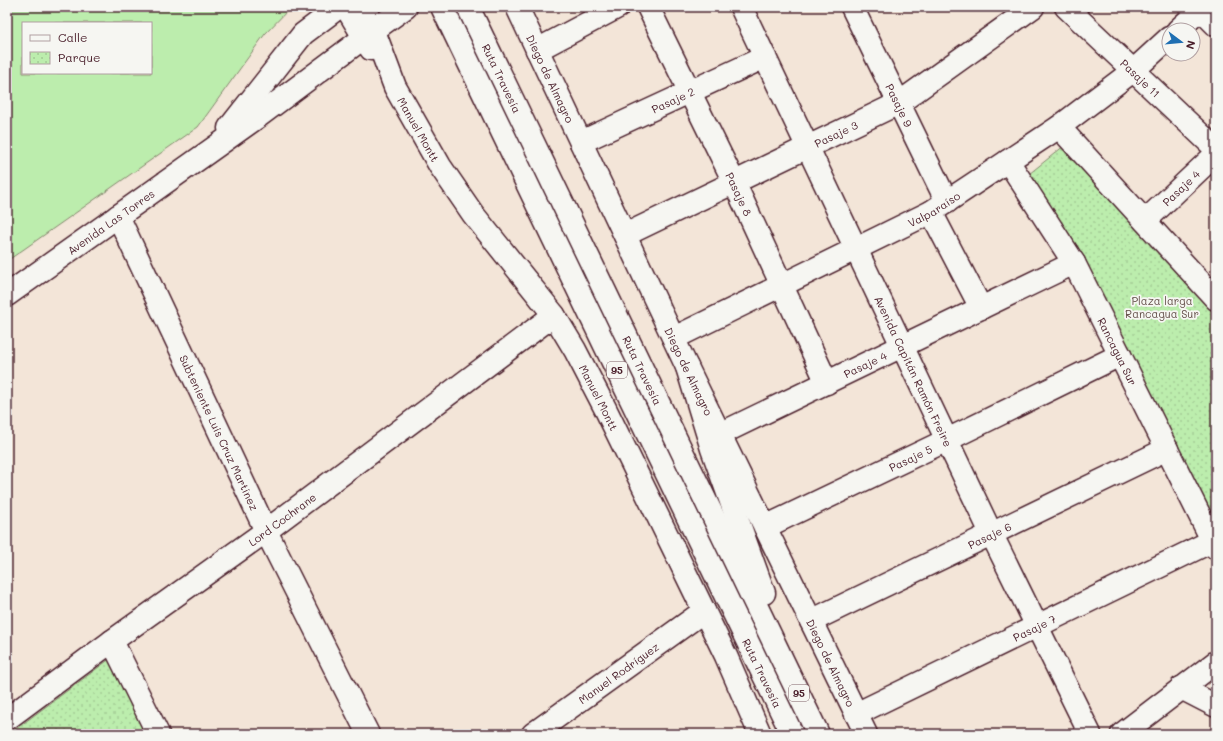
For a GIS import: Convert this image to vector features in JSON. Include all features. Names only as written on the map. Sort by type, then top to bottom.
[{"type":"main road","name":"Avenida Las Torres","points":[[214,147],[303,34],[339,7]]},
{"type":"main road","name":"Manuel Montt","points":[[346,7],[369,34],[395,87],[453,188],[554,315],[575,350],[704,611],[760,734]]},
{"type":"main road","name":"Manuel Montt","points":[[364,7],[369,34]]},
{"type":"main road","name":"Ruta Travesía","points":[[442,7],[792,734]]},
{"type":"main road","name":"Ruta Travesía","points":[[468,7],[818,734]]},
{"type":"main road","name":"Diego de Almagro","points":[[517,7],[687,367],[866,734]]},
{"type":"main road","points":[[537,50],[618,7]]},
{"type":"main road","name":"Pasaje 8","points":[[648,7],[734,182],[827,383]]},
{"type":"main road","name":"Avenida Capitán Ramón Freire","points":[[741,7],[992,534],[1090,734]]},
{"type":"main road","name":"Pasaje 9","points":[[852,7],[898,103],[939,207],[982,308]]},
{"type":"main road","name":"Pasaje 3","points":[[625,235],[898,103],[1033,7]]},
{"type":"main road","name":"Pasaje 11","points":[[1066,7],[1216,149]]},
{"type":"main road","points":[[1186,22],[1200,8],[1216,25]]},
{"type":"main road","name":"Avenida Las Torres","points":[[7,295],[214,147],[403,9]]},
{"type":"main road","name":"Valparaíso","points":[[674,338],[939,207],[1059,127],[1134,70],[1161,45]]},
{"type":"main road","name":"Pasaje 2","points":[[581,142],[765,57]]},
{"type":"main road","points":[[1059,127],[1216,298]]},
{"type":"main road","name":"Pasaje 4","points":[[1145,221],[1216,154]]},
{"type":"main road","name":"Rancagua Sur","points":[[1008,161],[1074,264],[1214,545]]},
{"type":"main road","name":"Subteniente Luis Cruz Martínez","points":[[118,216],[266,532],[368,734]]},
{"type":"main road","name":"Pasaje 4","points":[[720,434],[1074,264]]},
{"type":"main road","name":"Lord Cochrane","points":[[7,719],[112,641],[266,532],[554,315]]},
{"type":"main road","name":"Pasaje 5","points":[[766,527],[1120,355]]},
{"type":"main road","points":[[687,367],[712,449],[764,592],[779,653]]},
{"type":"main road","name":"Pasaje 6","points":[[811,621],[1166,448]]},
{"type":"main road","name":"Pasaje 7","points":[[856,714],[1037,626],[1214,545]]},
{"type":"main road","name":"Manuel Rodríguez","points":[[533,734],[704,611]]},
{"type":"main road","points":[[112,641],[158,734]]},
{"type":"main road","points":[[1122,734],[1216,662]]},
{"type":"main road","points":[[1181,688],[1216,706]]},
{"type":"green space","points":[[7,7],[291,7],[265,34],[198,127],[7,261]]},
{"type":"green space","name":"Plaza larga Rancagua Sur","points":[[1080,133],[1216,286],[1216,542],[1024,178]]},
{"type":"green space","points":[[111,658],[146,734],[9,734]]}]
